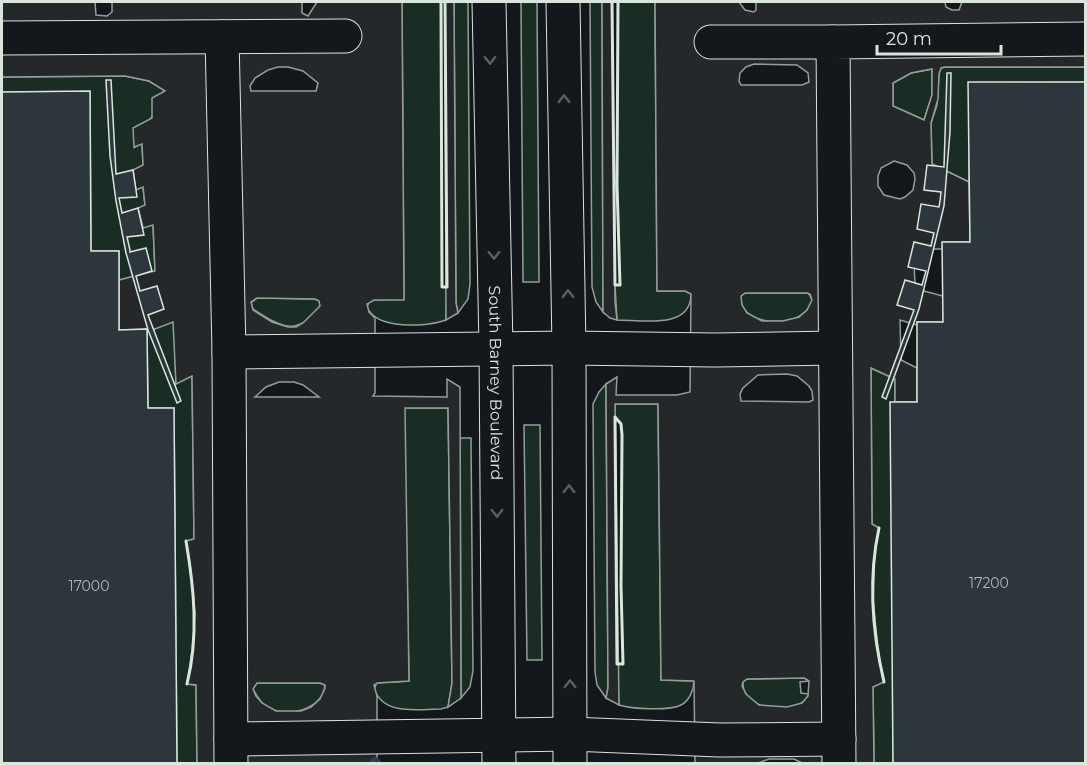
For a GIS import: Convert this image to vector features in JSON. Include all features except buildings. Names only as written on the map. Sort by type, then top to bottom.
[{"type":"street","name":"South Barney Boulevard","points":[[489,2],[496,348],[499,750]]},
{"type":"street","points":[[562,2],[569,348],[570,749]]},
{"type":"street","points":[[2,39],[345,36]]},
{"type":"street","points":[[222,37],[229,352],[231,751],[570,749],[720,740],[839,751],[833,42]]},
{"type":"street","points":[[711,42],[1086,39]]},
{"type":"street","points":[[229,352],[496,348],[715,350],[835,348]]},
{"type":"green space","points":[[402,2],[441,2],[442,287],[447,287],[446,320],[415,325],[380,320],[367,307],[370,300],[404,299]]},
{"type":"green space","points":[[454,2],[468,2],[470,284],[468,299],[458,313],[456,303]]},
{"type":"green space","points":[[521,2],[537,2],[539,282],[523,282]]},
{"type":"green space","points":[[590,2],[602,2],[603,312],[596,302],[592,287]]},
{"type":"green space","points":[[618,2],[655,2],[657,291],[685,291],[691,294],[689,305],[683,313],[663,320],[617,320],[615,285],[620,285],[617,184]]},
{"type":"green space","points":[[1085,67],[1085,82],[969,83],[969,182],[932,164],[931,123],[937,105],[939,74],[941,68]]},
{"type":"green space","points":[[932,69],[932,95],[924,120],[893,106],[893,83],[911,73]]},
{"type":"green space","points":[[125,76],[149,81],[166,91],[135,147],[142,143],[143,165],[137,189],[143,186],[145,206],[143,227],[153,224],[155,271],[119,280],[119,251],[91,251],[90,92],[2,92],[2,77]]},
{"type":"green space","points":[[745,293],[807,293],[812,300],[805,312],[793,319],[764,320],[754,317],[742,305],[741,296]]},
{"type":"green space","points":[[257,298],[315,299],[320,301],[320,306],[304,322],[296,326],[288,326],[272,321],[253,309],[251,303]]},
{"type":"green space","points":[[174,321],[176,383],[192,375],[194,539],[186,541],[193,594],[194,630],[187,684],[196,685],[197,763],[177,763],[174,408],[148,408],[147,332]]},
{"type":"green space","points":[[871,368],[895,379],[893,763],[874,763],[873,687],[879,660],[872,588],[879,528],[872,524]]},
{"type":"green space","points":[[606,384],[608,688],[606,698],[597,685],[595,672],[593,404]]},
{"type":"green space","points":[[615,404],[658,404],[661,680],[694,681],[689,698],[675,707],[650,709],[619,705],[617,664],[623,663],[622,435],[621,424],[615,417]]},
{"type":"green space","points":[[404,408],[448,408],[452,683],[448,707],[441,709],[412,710],[394,707],[385,704],[374,689],[377,683],[409,681]]},
{"type":"green space","points":[[524,425],[540,425],[542,660],[527,660]]},
{"type":"green space","points":[[460,438],[471,438],[473,671],[470,687],[461,698]]},
{"type":"green space","points":[[805,678],[809,681],[800,682],[801,693],[809,694],[803,702],[783,709],[760,705],[751,700],[745,692],[743,682],[747,679]]},
{"type":"green space","points":[[257,683],[320,683],[325,685],[323,694],[311,706],[303,710],[285,712],[268,708],[259,700],[253,689]]},
{"type":"shaded area","points":[[2,2],[95,2],[96,15],[107,16],[112,12],[112,2],[302,2],[302,13],[308,16],[317,2],[402,2],[404,300],[374,300],[367,304],[369,312],[375,318],[375,393],[373,396],[447,397],[447,379],[460,387],[461,698],[448,707],[452,683],[448,408],[405,408],[409,681],[374,685],[377,696],[377,763],[197,763],[196,685],[187,684],[195,614],[186,541],[194,539],[192,376],[176,384],[173,322],[147,332],[147,329],[119,330],[119,280],[155,271],[153,225],[143,228],[138,208],[145,205],[143,187],[136,190],[133,170],[143,165],[142,144],[134,147],[133,128],[152,118],[152,98],[165,91],[149,81],[125,76],[2,77]],"holes":[[[288,67],[303,71],[318,83],[316,91],[251,91],[250,86],[255,78],[268,70]],[[257,298],[315,299],[319,301],[320,306],[303,323],[296,327],[288,327],[272,322],[253,310],[251,302]],[[279,382],[294,382],[303,385],[319,397],[255,397],[266,387]],[[257,683],[320,683],[325,685],[320,699],[311,707],[301,711],[276,711],[262,703],[253,689]]]},
{"type":"shaded area","points":[[445,2],[454,2],[456,303],[458,313],[446,320]]},
{"type":"shaded area","points":[[602,2],[612,2],[617,320],[603,312]]},
{"type":"shaded area","points":[[655,2],[739,2],[745,10],[754,12],[756,2],[945,2],[946,7],[959,10],[962,2],[1085,2],[1085,67],[945,67],[941,68],[939,74],[938,99],[931,123],[932,164],[969,182],[970,242],[943,242],[942,249],[928,249],[914,265],[915,284],[920,290],[943,296],[943,322],[917,322],[917,325],[900,320],[901,360],[917,368],[917,402],[895,402],[895,379],[871,368],[872,524],[879,528],[875,548],[873,604],[876,644],[884,682],[873,687],[874,763],[804,764],[794,759],[769,759],[758,763],[695,763],[694,681],[661,680],[658,404],[615,404],[619,705],[606,698],[608,688],[606,384],[617,377],[616,395],[677,395],[690,392],[691,294],[685,291],[657,291]],"holes":[[[754,64],[797,65],[808,73],[809,82],[802,85],[741,85],[740,73],[746,67]],[[932,69],[932,95],[924,120],[893,106],[893,83],[911,73]],[[894,161],[907,165],[914,173],[913,190],[900,199],[884,195],[878,186],[881,168]],[[745,293],[807,293],[810,294],[812,300],[807,310],[799,317],[783,321],[762,321],[747,313],[742,305],[741,296]],[[787,374],[797,376],[809,386],[813,400],[809,402],[741,401],[740,394],[743,388],[758,375]],[[804,678],[809,681],[808,696],[802,703],[787,707],[759,705],[746,694],[742,686],[747,679]]]},
{"type":"wall","points":[[441,2],[442,287],[447,287],[445,2]]},
{"type":"wall","points":[[612,2],[615,285],[620,285],[617,184],[618,2]]},
{"type":"wall","points":[[615,417],[621,424],[622,435],[623,664],[617,664],[615,417]]},
{"type":"wall","points":[[879,528],[873,566],[873,605],[884,682]]},
{"type":"wall","points":[[186,541],[194,612],[193,648],[187,684]]}]
